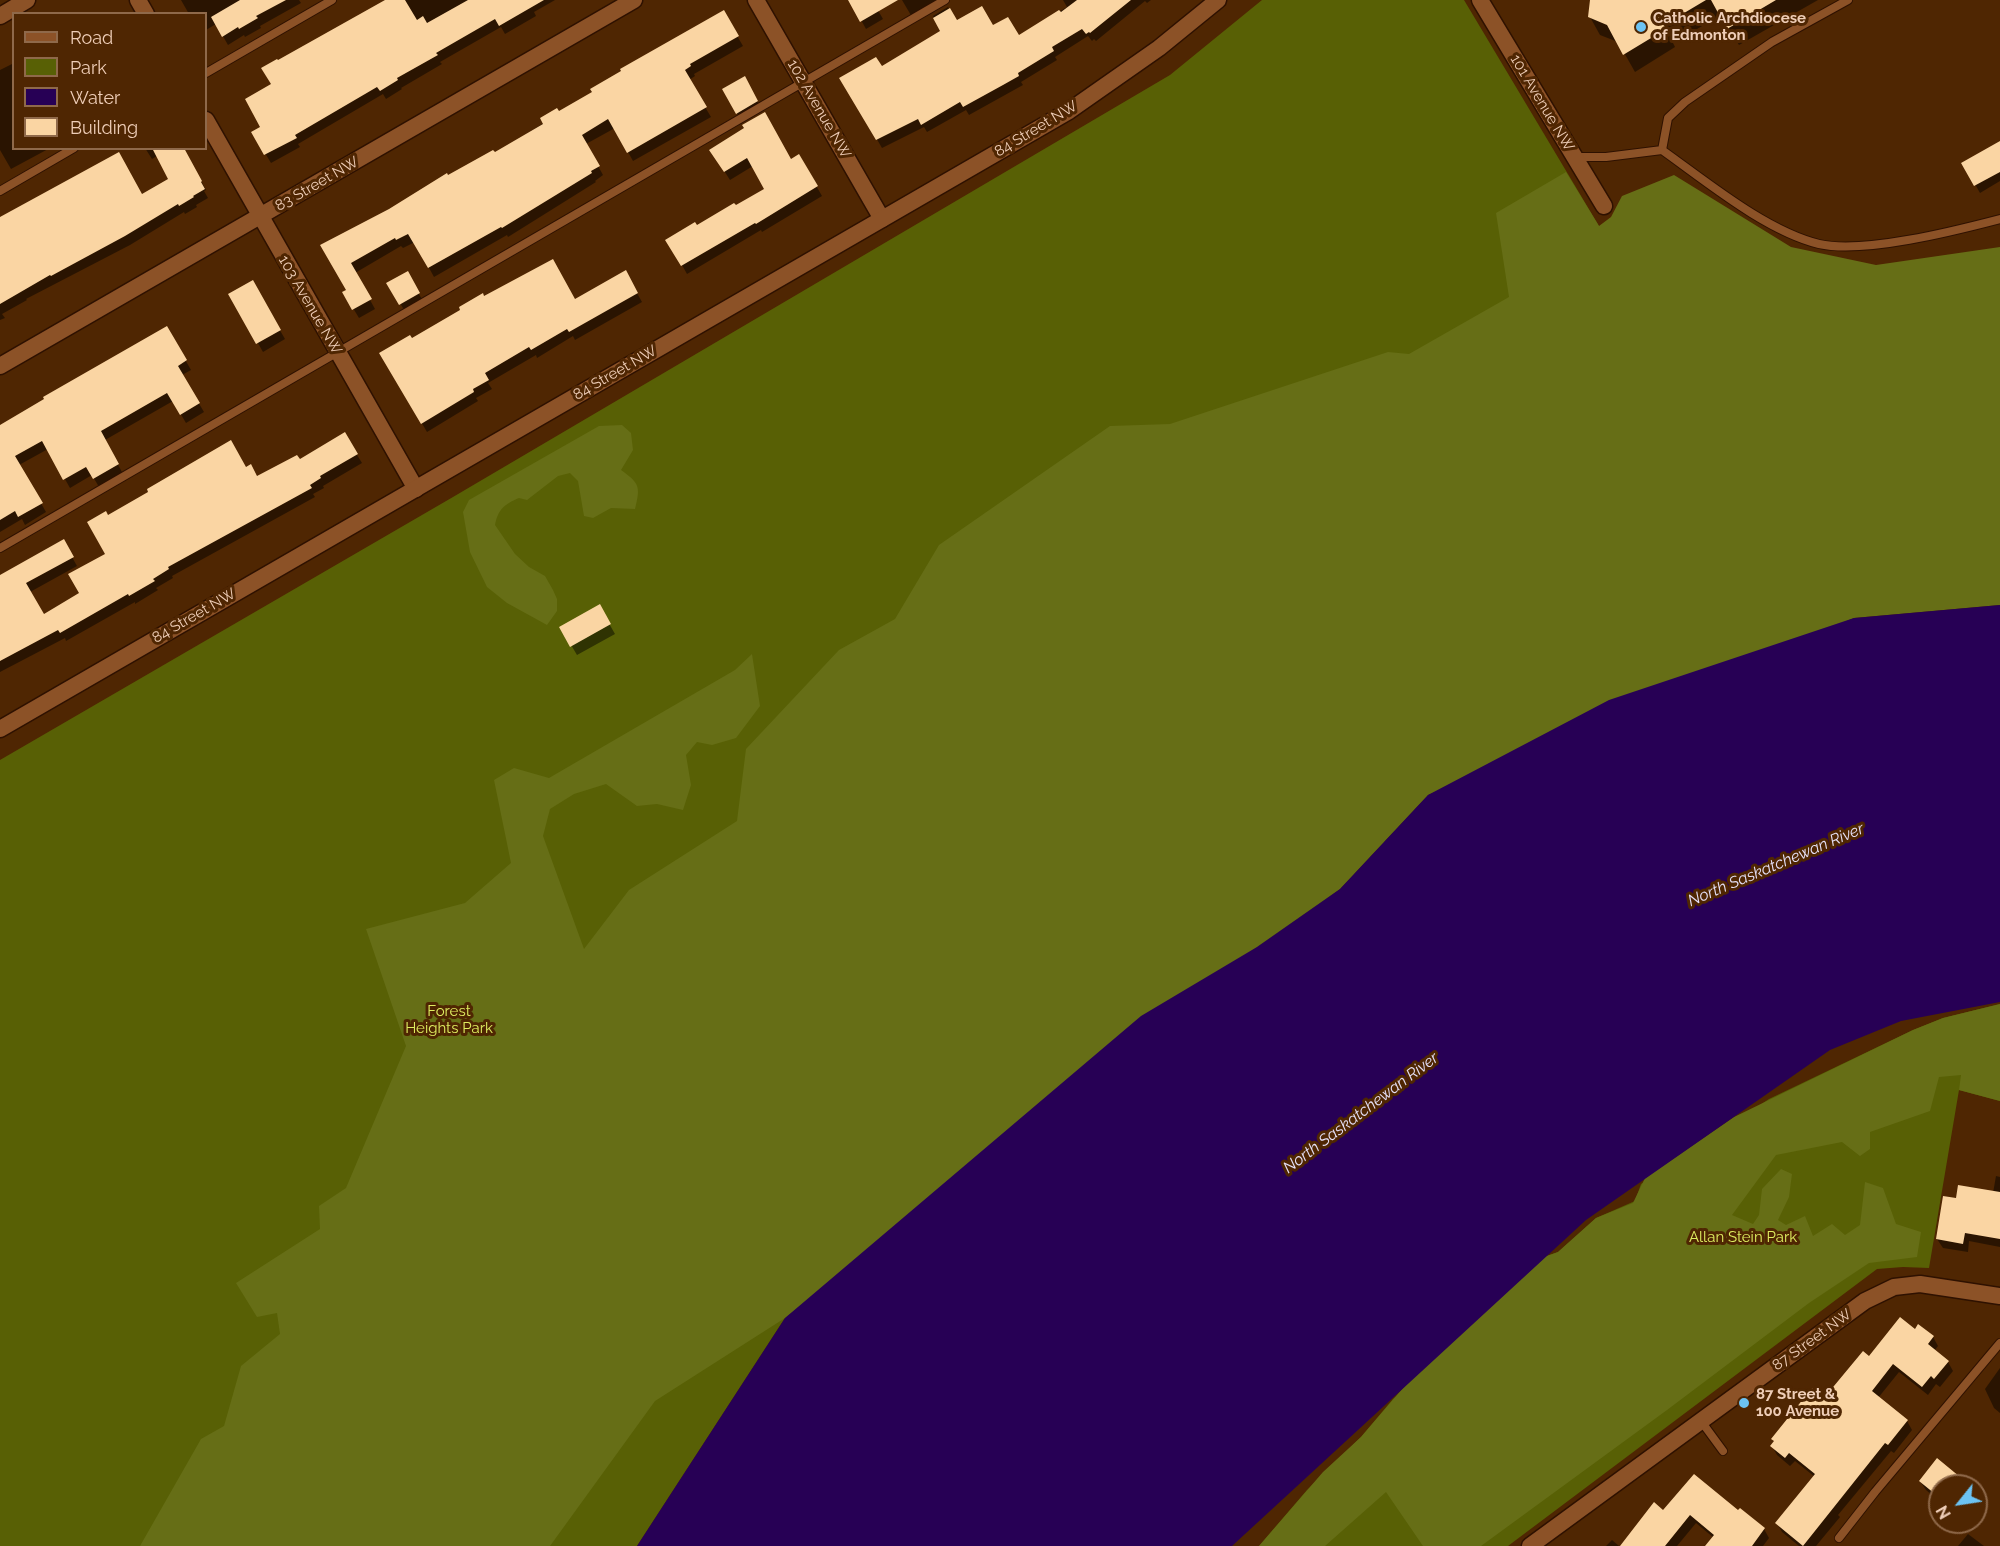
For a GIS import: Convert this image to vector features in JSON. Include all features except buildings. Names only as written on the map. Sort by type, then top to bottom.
[{"type":"street","points":[[0,16],[27,0]]},
{"type":"street","name":"83 Street NW","points":[[0,366],[634,0]]},
{"type":"street","name":"102 Avenue NW","points":[[756,0],[882,219]]},
{"type":"street","name":"84 Street NW","points":[[0,729],[1069,111],[1159,48],[1218,0]]},
{"type":"street","name":"101 Avenue NW","points":[[1480,0],[1604,206]]},
{"type":"street","name":"103 Avenue NW","points":[[207,122],[416,489]]},
{"type":"street","name":"87 Street NW","points":[[1530,1546],[1865,1301],[1894,1287],[1920,1284],[2000,1296]]},
{"type":"lane","points":[[207,72],[332,0]]},
{"type":"lane","points":[[0,548],[945,0]]},
{"type":"lane","points":[[1662,150],[1668,118],[1685,102],[1772,42],[1848,0]]},
{"type":"lane","points":[[0,191],[71,150]]},
{"type":"lane","points":[[1574,157],[1606,157],[1662,150],[1743,206],[1783,230],[1820,244],[1865,246],[2000,219]]},
{"type":"lane","points":[[1839,1538],[2000,1343]]},
{"type":"lane","points":[[1701,1421],[1722,1451]]},
{"type":"green space","name":"Forest Heights Park","points":[[1262,0],[1464,0],[1599,226],[1428,795],[1340,889],[785,1318],[637,1546],[0,1546],[0,760],[453,497],[1170,75]]},
{"type":"green space","points":[[1566,172],[1599,226],[1611,217],[1622,196],[1674,175],[1791,247],[1876,265],[2000,247],[2000,605],[1854,618],[1428,795],[1340,889],[1257,947],[785,1318],[655,1401],[550,1546],[140,1546],[201,1439],[224,1426],[241,1366],[280,1334],[277,1313],[257,1317],[236,1283],[320,1229],[319,1206],[346,1188],[406,1046],[366,929],[465,903],[511,863],[494,780],[514,768],[549,778],[735,670],[752,654],[760,706],[736,738],[712,745],[697,742],[686,755],[691,785],[683,810],[657,804],[637,806],[606,784],[574,794],[550,809],[543,836],[584,949],[629,890],[737,821],[746,749],[839,650],[895,619],[939,545],[1110,426],[1170,424],[1388,352],[1409,354],[1509,297],[1496,213]]},
{"type":"green space","points":[[622,425],[631,433],[633,450],[621,470],[632,478],[637,486],[635,509],[611,508],[593,518],[584,516],[578,481],[570,473],[558,476],[527,500],[519,498],[510,502],[498,515],[495,525],[515,554],[529,567],[545,576],[553,590],[557,599],[557,611],[547,625],[507,603],[487,587],[470,552],[463,512],[469,500],[599,426]]},
{"type":"green space","name":"Allan Stein Park","points":[[2000,1004],[2000,1101],[1959,1090],[1929,1268],[1877,1269],[1508,1546],[1259,1546],[1307,1490],[1361,1437],[1393,1399],[1544,1257],[1558,1252],[1596,1218],[1635,1201],[1641,1184],[1769,1099],[1913,1030],[1943,1018]]},
{"type":"green space","name":"Allan Stein Park","points":[[2000,1004],[2000,1101],[1959,1090],[1961,1075],[1939,1077],[1930,1111],[1870,1132],[1870,1149],[1860,1156],[1842,1142],[1776,1155],[1732,1215],[1753,1224],[1759,1215],[1762,1189],[1781,1169],[1792,1174],[1789,1197],[1778,1220],[1786,1225],[1805,1216],[1813,1236],[1832,1224],[1845,1235],[1860,1225],[1865,1182],[1883,1188],[1896,1224],[1921,1232],[1917,1257],[1869,1263],[1809,1303],[1481,1546],[1423,1546],[1386,1492],[1325,1546],[1259,1546],[1323,1472],[1361,1437],[1433,1353],[1544,1257],[1558,1252],[1596,1218],[1633,1203],[1645,1178],[1734,1117],[1913,1030],[1943,1018]]},
{"type":"water","name":"North Saskatchewan River","points":[[2000,605],[2000,1002],[1901,1021],[1830,1050],[1586,1220],[1232,1546],[637,1546],[785,1318],[1141,1016],[1257,947],[1340,889],[1428,795],[1609,700],[1854,618]]},
{"type":"place","name":"Catholic Archdiocese of Edmonton","points":[[1641,27]]},
{"type":"place","name":"87 Street & 100 Avenue","points":[[1744,1403]]}]
